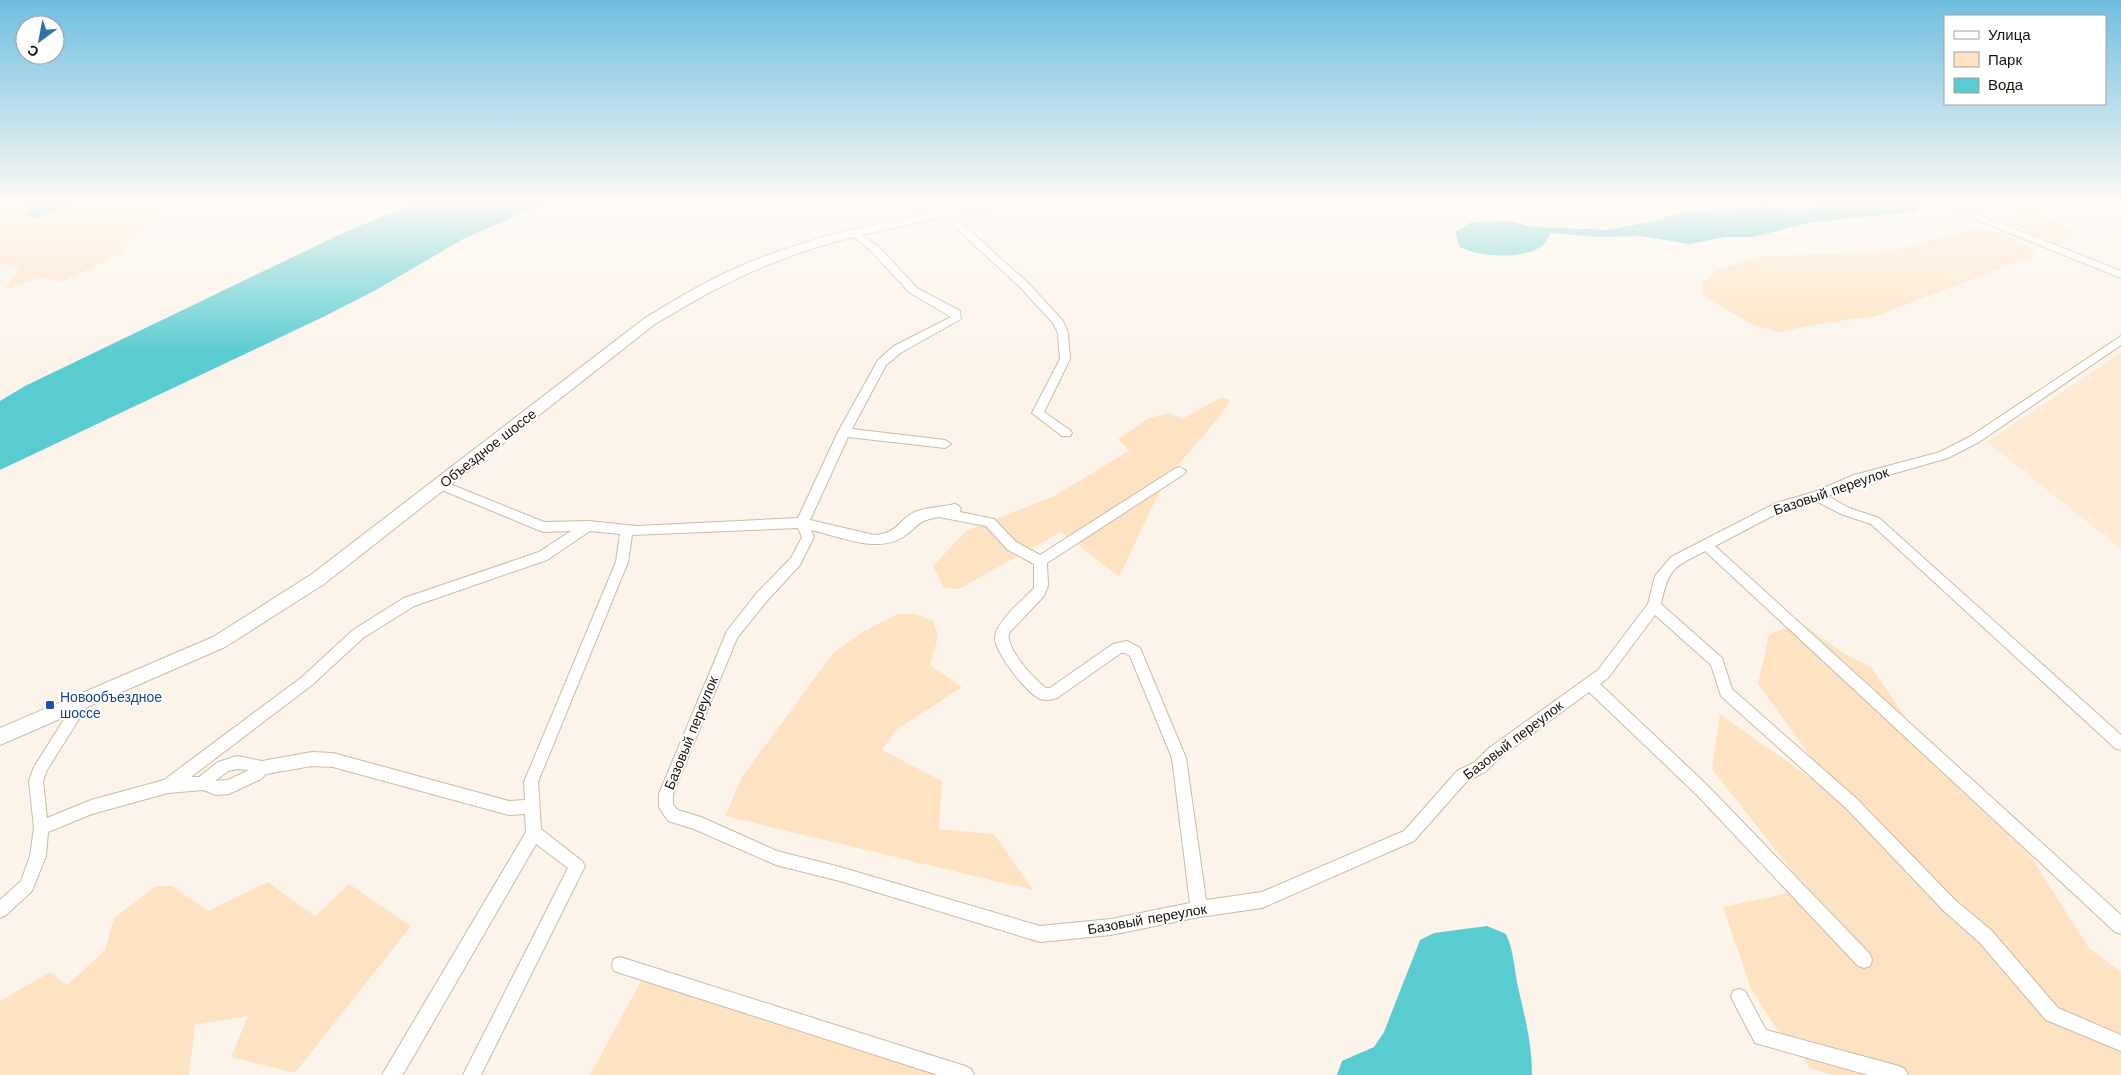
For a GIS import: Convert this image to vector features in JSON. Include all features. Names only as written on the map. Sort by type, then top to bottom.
[{"type":"main road","name":"Объездное шоссе","points":[[0,737],[219,642],[318,579],[650,321],[693,294],[737,272],[783,254]]},
{"type":"street","name":"Базовый переулок","points":[[880,254],[913,290],[956,314],[957,317],[898,349],[882,363],[844,432],[802,523],[808,537],[796,561],[761,598],[732,635],[666,794],[666,807],[672,816],[696,822],[776,858],[840,874],[1040,934],[1111,927],[1199,909],[1262,900],[1409,836],[1462,776],[1480,767],[1494,753],[1603,674],[1654,606],[1661,576],[1675,561],[1707,546],[1780,506],[1817,496],[1854,480],[1944,455],[1967,443],[2121,340]]},
{"type":"street","points":[[990,254],[1024,285],[1058,321],[1063,333],[1065,359],[1038,413],[1066,433]]},
{"type":"street","points":[[2071,254],[2121,274]]},
{"type":"street","points":[[844,432],[945,444]]},
{"type":"street","points":[[1040,561],[1106,521],[1180,471]]},
{"type":"street","points":[[441,485],[543,527],[588,526],[628,530],[802,523],[874,540],[886,539],[898,534],[918,516],[955,509]]},
{"type":"street","points":[[1817,496],[1845,511],[1875,521],[2121,744]]},
{"type":"street","points":[[936,513],[990,522],[1012,546],[1040,561]]},
{"type":"street","points":[[168,786],[307,681],[358,634],[409,602],[543,556],[588,526]]},
{"type":"street","points":[[391,1075],[399,1065],[534,833],[531,782],[622,562],[628,530]]},
{"type":"street","points":[[1707,546],[2121,926]]},
{"type":"street","points":[[1040,561],[1042,586],[1040,592],[1003,630],[1001,638],[1006,653],[1037,689],[1044,694],[1052,694],[1118,648],[1127,647],[1135,652],[1179,758],[1199,909]]},
{"type":"street","points":[[1654,606],[1717,662],[1726,692],[1852,804],[1950,906],[1985,936],[2052,1014],[2121,1043]]},
{"type":"street","points":[[1589,683],[1702,790],[1864,960]]},
{"type":"street","points":[[0,910],[27,886],[38,856],[41,828],[36,781],[41,767],[82,703]]},
{"type":"street","points":[[203,783],[210,775],[233,762],[243,761],[262,768],[312,759],[333,760],[509,808],[533,807]]},
{"type":"street","points":[[41,828],[92,807],[168,786],[203,783],[216,788],[229,787],[256,774],[262,768]]},
{"type":"street","points":[[472,1075],[577,866],[534,833]]},
{"type":"street","points":[[620,964],[965,1075]]},
{"type":"street","points":[[1739,997],[1761,1037],[1899,1075]]},
{"type":"shaded area","points":[[2121,353],[2121,549],[1987,442]]},
{"type":"green space","points":[[0,254],[118,254],[61,282],[45,277],[4,290],[19,269],[0,263]]},
{"type":"green space","points":[[1820,254],[2035,255],[1876,316],[1779,332],[1753,325],[1704,296],[1702,284],[1715,271],[1762,256]]},
{"type":"green space","points":[[1220,398],[1228,399],[1229,403],[1221,415],[1165,480],[1119,577],[1061,532],[959,589],[944,588],[933,566],[966,531],[1054,496],[1129,451],[1118,439],[1149,418],[1170,413],[1182,419]]},
{"type":"green space","points":[[897,614],[916,614],[933,621],[938,637],[930,665],[962,687],[896,730],[882,750],[942,781],[939,829],[994,834],[1033,890],[725,816],[742,777],[834,652],[866,630]]},
{"type":"green space","points":[[1790,625],[1805,626],[1843,653],[1872,668],[1914,730],[2017,835],[2089,948],[2121,972],[2121,1075],[1832,1075],[1809,1068],[1797,1046],[1777,1030],[1751,989],[1723,907],[1806,889],[1712,769],[1720,714],[1843,801],[1758,684],[1769,635]]},
{"type":"green space","points":[[268,882],[315,916],[349,884],[411,926],[295,1073],[231,1057],[248,1016],[195,1025],[189,1075],[0,1075],[0,1001],[50,972],[67,985],[105,950],[114,918],[156,886],[172,886],[208,911]]},
{"type":"green space","points":[[642,979],[941,1075],[590,1075]]},
{"type":"water","points":[[299,254],[437,254],[374,291],[323,317],[0,470],[0,401],[25,386]]},
{"type":"water","points":[[1486,254],[1521,254],[1516,255]]},
{"type":"water","points":[[1487,926],[1506,934],[1511,947],[1526,1020],[1532,1075],[1337,1075],[1342,1061],[1374,1047],[1384,1032],[1420,940],[1434,933]]},
{"type":"place","name":"Новообъездное шоссе","points":[[50,705]]}]
